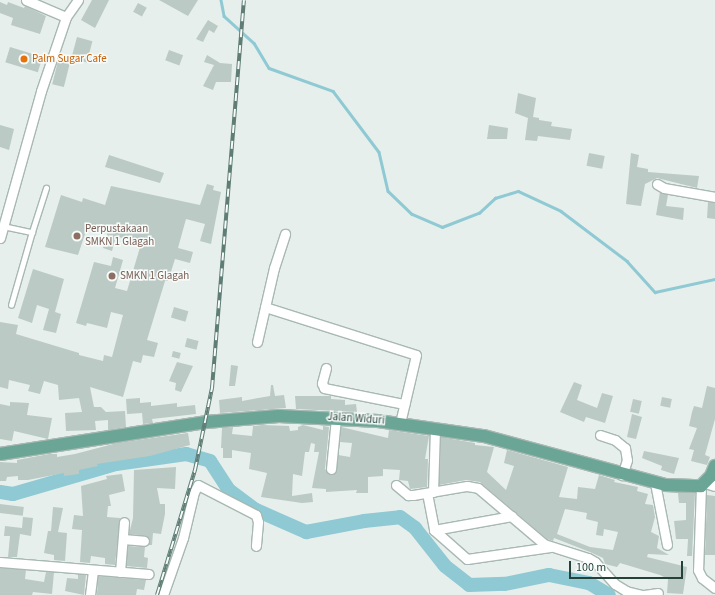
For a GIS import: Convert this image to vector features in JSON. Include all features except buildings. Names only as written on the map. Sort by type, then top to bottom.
[{"type":"main road","name":"Jalan Widuri","points":[[0,454],[237,419],[279,416],[401,420],[436,429],[484,436],[624,468],[659,484],[707,484]]},
{"type":"main road","points":[[707,484],[715,466]]},
{"type":"street","points":[[26,0],[66,17]]},
{"type":"street","points":[[0,238],[3,226],[3,215],[41,91],[66,17],[78,0]]},
{"type":"street","points":[[658,184],[664,188],[715,198]]},
{"type":"street","points":[[257,342],[285,234]]},
{"type":"street","points":[[265,307],[416,355],[401,420]]},
{"type":"street","points":[[326,368],[322,383],[324,388],[404,405]]},
{"type":"street","points":[[331,469],[336,418]]},
{"type":"street","points":[[436,429],[430,493],[434,530],[470,560],[550,547]]},
{"type":"street","points":[[600,435],[622,444],[627,455],[624,468]]},
{"type":"street","points":[[659,484],[667,545]]},
{"type":"street","points":[[707,484],[698,570],[702,578],[715,588]]},
{"type":"street","points":[[163,595],[183,538],[194,492],[198,485],[256,515],[258,522],[256,546]]},
{"type":"street","points":[[396,485],[408,495],[430,493],[467,486],[478,488],[540,541],[550,547],[588,558],[595,562],[615,584],[626,591],[643,595],[658,593]]},
{"type":"street","points":[[434,530],[512,516]]},
{"type":"street","points":[[120,572],[124,522]]},
{"type":"street","points":[[123,539],[144,541]]},
{"type":"street","points":[[0,562],[93,571],[149,574]]},
{"type":"street","points":[[90,595],[93,571]]},
{"type":"lane","points":[[11,305],[46,188]]},
{"type":"lane","points":[[3,226],[32,232]]},
{"type":"waterway","points":[[221,0],[224,16],[254,43],[269,68],[333,91],[379,152],[388,191],[412,214],[442,227],[479,213],[495,198],[518,191],[561,211],[627,261],[655,292],[715,279]]},
{"type":"waterway","points":[[0,492],[13,494],[116,464],[186,454],[210,461],[229,490],[256,510],[306,532],[364,521],[400,517],[415,528],[445,566],[469,585],[505,584],[549,575],[589,583],[609,595]]},
{"type":"railway","points":[[157,595],[195,470],[212,388],[244,0]]},
{"type":"place","name":"Palm Sugar Cafe","points":[[24,59]]},
{"type":"place","name":"Perpustakaan SMKN 1 Glagah","points":[[77,236]]},
{"type":"place","name":"SMKN 1 Glagah","points":[[112,276]]}]
